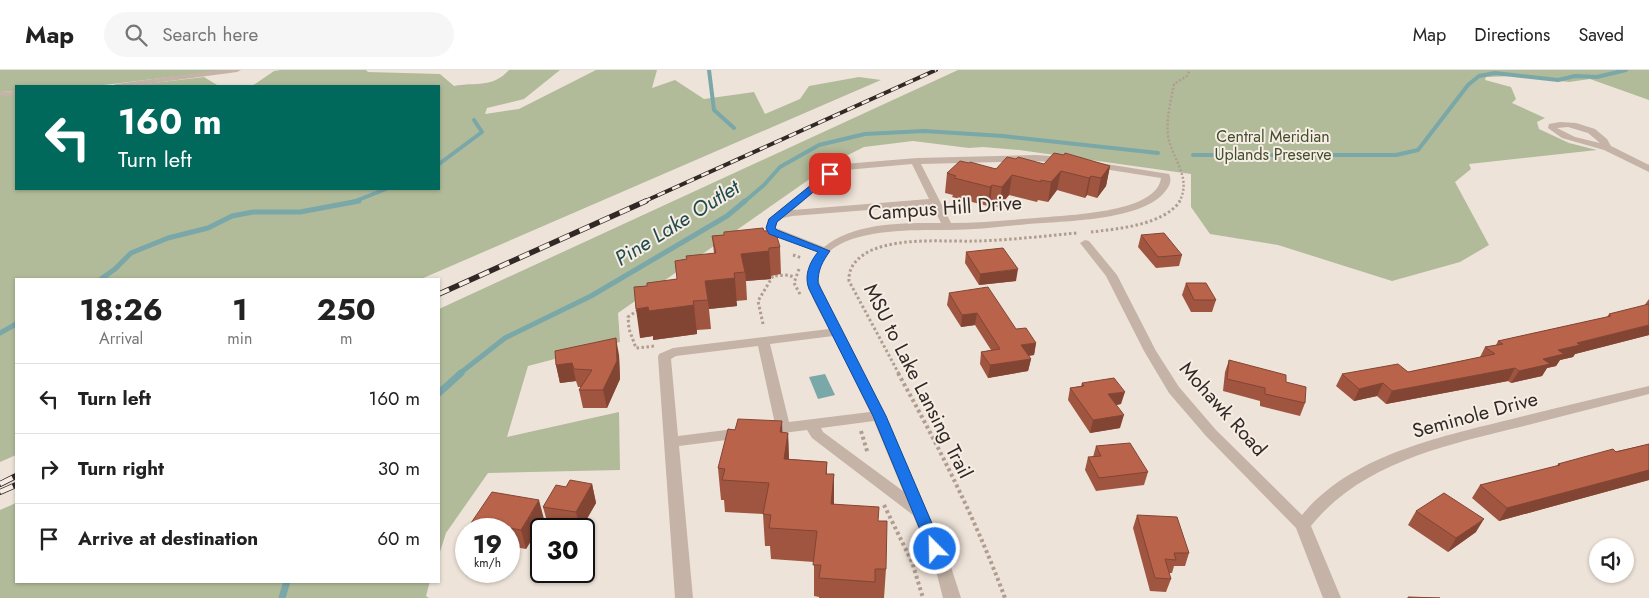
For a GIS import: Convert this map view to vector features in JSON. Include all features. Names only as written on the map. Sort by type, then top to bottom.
[{"type":"street","points":[[124,85],[237,70]]},
{"type":"street","points":[[0,94],[15,93]]},
{"type":"street","points":[[1607,148],[1600,138],[1586,129],[1565,124],[1552,126],[1557,133],[1607,148],[1649,169]]},
{"type":"street","points":[[952,598],[943,567],[879,416],[812,283],[819,249],[773,232],[771,228],[772,221],[830,174],[844,167],[917,161],[1036,158],[1076,162],[1166,177]]},
{"type":"street","points":[[917,161],[916,163],[948,227]]},
{"type":"street","name":"Campus Hill Drive","points":[[819,249],[846,237],[881,228],[948,227],[1067,218],[1120,211],[1142,203],[1159,192],[1165,185],[1166,177]]},
{"type":"street","points":[[780,215],[936,202]]},
{"type":"street","name":"Mohawk Road","points":[[1085,243],[1111,275],[1150,351],[1174,390],[1211,433],[1303,525],[1332,598]]},
{"type":"street","points":[[684,598],[663,360],[666,355],[673,352],[837,332]]},
{"type":"street","points":[[763,341],[783,428]]},
{"type":"street","name":"Seminole Drive","points":[[1303,525],[1315,508],[1329,495],[1380,467],[1440,442],[1649,390]]},
{"type":"street","points":[[670,442],[879,416]]},
{"type":"street","points":[[812,425],[817,435],[920,512]]},
{"type":"path","points":[[1166,177],[1184,178],[1168,136],[1168,120],[1174,84],[1187,76],[1190,70]]},
{"type":"path","name":"MSU to Lake Lansing Trail","points":[[1004,598],[991,560],[926,424],[849,280],[850,269],[859,257],[875,249],[917,244],[1010,240],[1123,228],[1156,219],[1172,211],[1186,191],[1184,178]]},
{"type":"path","points":[[804,302],[794,285],[794,277],[810,251],[819,249]]},
{"type":"path","points":[[763,324],[758,301],[773,276],[788,275],[794,277]]},
{"type":"path","points":[[644,306],[628,317],[628,329],[636,348],[664,345]]},
{"type":"path","points":[[858,419],[879,494],[905,543],[920,584],[923,598]]},
{"type":"green space","points":[[0,70],[228,70],[104,85],[15,85],[15,91],[0,92]]},
{"type":"green space","points":[[366,70],[368,72],[440,74],[454,86],[497,80],[509,70],[560,70],[524,99],[487,108],[485,114],[519,109],[596,70],[657,70],[652,88],[675,80],[704,99],[754,92],[765,114],[800,99],[809,86],[859,77],[881,80],[423,278],[15,278],[15,455],[0,462],[0,95],[15,94],[15,190],[440,190],[440,85],[253,85],[274,71]]},
{"type":"green space","name":"Central Meridian Uplands Preserve","points":[[958,70],[1649,70],[1649,100],[1590,79],[1569,82],[1512,76],[1486,77],[1485,80],[1511,87],[1516,99],[1512,103],[1545,118],[1537,122],[1539,129],[1569,143],[1597,150],[1469,164],[1471,169],[1455,182],[1489,245],[1460,262],[1392,281],[1278,245],[1210,234],[1191,207],[1191,174],[1019,150],[983,147],[969,148],[913,141],[864,147],[834,162],[618,313],[620,342],[528,366],[507,437],[619,412],[620,470],[488,473],[455,518],[446,533],[440,552],[440,309]]},
{"type":"green space","points":[[204,77],[217,85],[136,85]]},
{"type":"green space","points":[[15,503],[15,583],[429,583],[426,596],[429,598],[0,598],[0,510]]},
{"type":"water","points":[[825,374],[835,395],[818,399],[809,377]]},
{"type":"building","points":[[1054,153],[1064,155],[1065,153],[1110,166],[1101,178],[1091,176],[1089,178],[1061,171],[1051,182],[1041,180],[1041,182],[1012,175],[1002,187],[992,185],[990,187],[954,178],[956,176],[947,173],[960,161],[996,169],[1007,157],[1016,159],[1018,157],[1044,164]]},
{"type":"building","points":[[763,228],[764,231],[775,230],[780,247],[769,248],[769,251],[741,254],[745,272],[734,273],[735,278],[705,281],[708,300],[693,301],[694,305],[649,311],[648,307],[636,309],[634,287],[647,286],[647,283],[677,279],[675,261],[687,259],[686,256],[716,253],[712,236],[724,235],[724,232]]},
{"type":"building","points":[[1164,233],[1182,255],[1158,257],[1141,235]]},
{"type":"building","points":[[1003,248],[1018,269],[980,274],[966,252]]},
{"type":"building","points":[[1186,283],[1206,283],[1216,300],[1194,300]]},
{"type":"building","points":[[988,287],[1016,329],[1026,328],[1036,343],[1021,345],[1031,359],[990,365],[981,352],[1000,349],[977,313],[962,315],[949,293]]},
{"type":"building","points":[[1649,304],[1649,325],[1577,343],[1580,345],[1558,350],[1564,354],[1543,359],[1550,364],[1519,371],[1515,368],[1392,391],[1383,383],[1359,389],[1342,374],[1398,364],[1408,372],[1495,354],[1485,347],[1503,344],[1498,341],[1611,316],[1609,314]]},
{"type":"building","points":[[616,338],[617,361],[603,390],[579,390],[592,370],[574,369],[572,363],[556,365],[555,351]]},
{"type":"building","points":[[1229,360],[1286,375],[1286,382],[1306,387],[1305,403],[1265,394],[1265,388],[1227,379]]},
{"type":"building","points":[[1114,378],[1125,392],[1108,394],[1124,415],[1093,420],[1070,388],[1084,386],[1082,383]]},
{"type":"building","points":[[738,419],[782,421],[780,432],[788,433],[784,459],[827,462],[826,474],[834,474],[831,504],[879,507],[878,521],[887,521],[886,569],[875,569],[875,582],[819,578],[821,565],[813,565],[817,531],[769,528],[771,515],[763,514],[769,483],[722,480],[725,469],[718,468],[728,429],[735,430]]},
{"type":"building","points":[[1130,443],[1148,472],[1099,478],[1088,457],[1101,456],[1096,446]]},
{"type":"building","points":[[1649,444],[1649,470],[1507,508],[1480,485],[1560,465],[1558,464],[1613,449],[1616,452]]},
{"type":"building","points":[[570,480],[592,484],[576,512],[543,507],[556,485],[566,487]]},
{"type":"building","points":[[492,492],[539,500],[521,530],[520,518],[474,518]]},
{"type":"building","points":[[1444,493],[1484,519],[1456,538],[1416,511]]},
{"type":"building","points":[[1137,515],[1177,517],[1189,553],[1174,553],[1176,560],[1165,559],[1171,579],[1155,578]]},
{"type":"building","points":[[1408,597],[1440,598],[1408,598]]},
{"type":"waterway","points":[[709,70],[714,110],[734,128]]},
{"type":"waterway","name":"Pine Lake Outlet","points":[[1193,155],[1396,155],[1418,150],[1468,85],[1479,76],[1495,73],[1558,80],[1575,76],[1597,77],[1626,70]]},
{"type":"waterway","points":[[440,163],[482,132],[474,120]]},
{"type":"waterway","name":"Pine Lake Outlet","points":[[744,202],[764,185],[780,167],[819,145],[865,134],[924,131],[1003,136],[1158,153]]},
{"type":"waterway","points":[[353,202],[383,190]]},
{"type":"waterway","points":[[102,278],[115,269],[131,253],[168,238],[208,228],[232,216],[253,212],[300,212],[359,201]]},
{"type":"waterway","name":"Pine Lake Outlet","points":[[459,374],[505,338],[591,296],[727,216],[745,201]]},
{"type":"waterway","points":[[0,333],[15,325]]},
{"type":"waterway","name":"Pine Lake Outlet","points":[[440,392],[461,373]]},
{"type":"waterway","name":"Pine Lake Outlet","points":[[282,598],[286,583]]},
{"type":"railway","points":[[643,202],[936,70]]},
{"type":"railway","points":[[440,294],[646,201]]},
{"type":"railway","points":[[0,484],[15,476]]},
{"type":"railway","points":[[0,492],[15,485]]},
{"type":"route","points":[[830,174],[772,221],[771,228],[773,232],[824,251],[814,266],[812,283],[814,289],[879,416],[935,549]]}]
